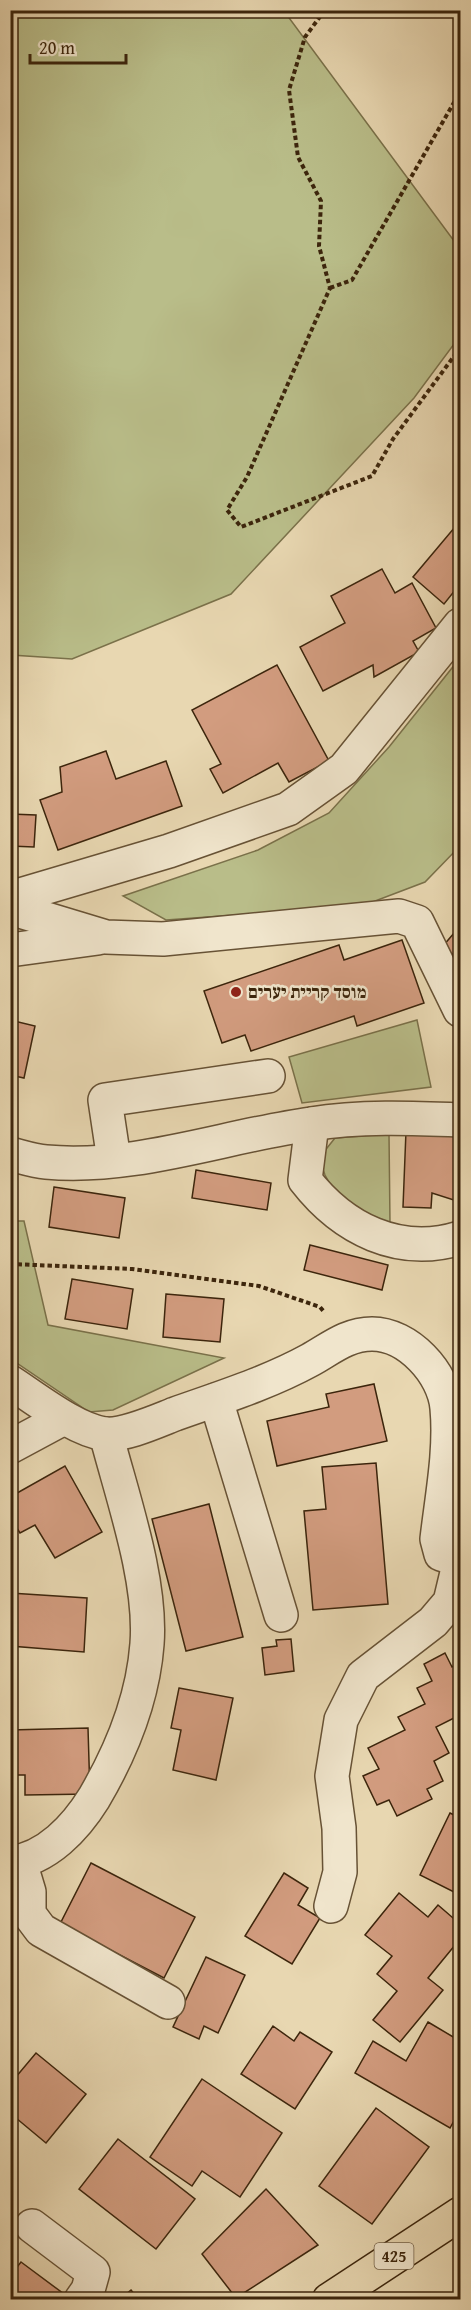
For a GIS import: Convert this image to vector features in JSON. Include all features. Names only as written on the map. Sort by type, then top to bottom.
[{"type":"main road","name":"425","points":[[329,2300],[460,2214]]},
{"type":"street","points":[[10,898],[158,855],[288,809],[344,769],[460,625]]},
{"type":"street","points":[[10,908],[106,937]]},
{"type":"street","points":[[10,950],[106,937],[163,939],[399,916],[417,922],[460,1010]]},
{"type":"street","points":[[114,1160],[105,1100],[268,1076]]},
{"type":"street","points":[[10,1154],[46,1162],[114,1160],[312,1124],[392,1118],[460,1120]]},
{"type":"street","points":[[312,1124],[305,1180],[323,1203],[359,1230],[396,1242],[440,1244],[460,1238]]},
{"type":"street","points":[[10,1382],[64,1418],[106,1434],[137,1428],[216,1400],[310,1360],[348,1338],[372,1334],[395,1339],[414,1350],[435,1374],[447,1405],[448,1438],[437,1539],[441,1554],[460,1560],[450,1602],[433,1622],[363,1676],[341,1720],[332,1776],[339,1828],[340,1872],[331,1906]]},
{"type":"street","points":[[216,1400],[281,1615]]},
{"type":"street","points":[[10,1447],[64,1418]]},
{"type":"street","points":[[106,1434],[145,1590],[147,1643],[135,1708],[111,1769],[84,1814],[53,1845],[15,1862],[29,1892],[29,1914],[41,1930],[168,2002]]},
{"type":"street","points":[[32,2226],[93,2272],[88,2290],[81,2300]]},
{"type":"path","points":[[325,10],[305,37],[289,90],[298,157],[321,201],[320,246],[330,288],[247,477],[226,510],[241,527],[372,476],[393,439],[460,348]]},
{"type":"path","points":[[330,288],[352,280],[460,92]]},
{"type":"path","points":[[10,1264],[132,1269],[259,1287],[320,1307],[348,1338]]},
{"type":"green space","points":[[10,11],[284,11],[460,249],[460,336],[414,398],[231,594],[72,659],[11,655]]},
{"type":"green space","points":[[460,658],[460,846],[425,882],[362,906],[166,920],[123,896],[258,850],[329,813],[389,747]]},
{"type":"green space","points":[[417,1020],[431,1087],[302,1103],[289,1057]]},
{"type":"green space","points":[[389,1134],[390,1224],[340,1202],[325,1175],[319,1158],[335,1138]]},
{"type":"green space","points":[[11,1221],[24,1221],[48,1325],[224,1358],[113,1410],[89,1412],[11,1359]]},
{"type":"building","points":[[460,521],[460,584],[444,604],[413,577]]},
{"type":"building","points":[[382,569],[395,593],[412,583],[436,628],[413,641],[419,652],[374,677],[373,665],[323,691],[300,647],[345,623],[331,596]]},
{"type":"building","points":[[277,665],[329,761],[289,782],[278,763],[223,793],[210,769],[221,764],[192,710]]},
{"type":"building","points":[[106,751],[116,779],[166,761],[182,806],[58,850],[40,800],[62,792],[60,767]]},
{"type":"building","points":[[10,814],[36,815],[34,847],[10,846]]},
{"type":"building","points":[[460,926],[460,961],[443,946]]},
{"type":"building","points":[[402,940],[424,1003],[357,1026],[354,1016],[251,1051],[245,1035],[222,1043],[204,991],[339,945],[344,960]]},
{"type":"building","points":[[10,1020],[35,1026],[24,1078],[10,1075]]},
{"type":"building","points":[[406,1131],[460,1134],[460,1202],[432,1193],[431,1208],[403,1207]]},
{"type":"building","points":[[196,1170],[271,1183],[267,1210],[192,1198]]},
{"type":"building","points":[[54,1187],[125,1198],[119,1238],[49,1227]]},
{"type":"building","points":[[310,1245],[388,1265],[382,1290],[304,1270]]},
{"type":"building","points":[[72,1279],[133,1289],[127,1329],[65,1319]]},
{"type":"building","points":[[166,1294],[224,1299],[220,1342],[163,1337]]},
{"type":"building","points":[[374,1384],[387,1441],[277,1466],[267,1421],[329,1407],[326,1394]]},
{"type":"building","points":[[376,1463],[388,1604],[313,1610],[304,1511],[326,1509],[322,1467]]},
{"type":"building","points":[[65,1466],[102,1532],[55,1558],[35,1525],[20,1533],[10,1517],[10,1497]]},
{"type":"building","points":[[209,1504],[243,1637],[186,1651],[152,1519]]},
{"type":"building","points":[[10,1593],[87,1598],[84,1652],[10,1646]]},
{"type":"building","points":[[291,1639],[294,1671],[265,1675],[262,1648],[277,1646],[276,1640]]},
{"type":"building","points":[[445,1653],[452,1667],[460,1662],[460,1715],[436,1727],[449,1753],[434,1761],[443,1781],[427,1789],[432,1799],[397,1816],[389,1800],[377,1805],[363,1776],[379,1769],[368,1748],[405,1730],[398,1717],[425,1704],[417,1688],[432,1681],[424,1664]]},
{"type":"building","points":[[179,1688],[233,1698],[216,1780],[173,1770],[181,1730],[171,1728]]},
{"type":"building","points":[[88,1728],[90,1794],[25,1795],[25,1775],[10,1775],[10,1730]]},
{"type":"building","points":[[450,1813],[460,1818],[460,1895],[420,1875]]},
{"type":"building","points":[[91,1863],[195,1917],[164,1978],[60,1924]]},
{"type":"building","points":[[284,1873],[308,1888],[298,1905],[320,1918],[292,1964],[245,1936]]},
{"type":"building","points":[[399,1893],[428,1917],[438,1905],[460,1924],[460,1939],[428,1978],[443,1990],[400,2042],[373,2020],[397,1991],[377,1974],[392,1956],[365,1935]]},
{"type":"building","points":[[206,1957],[245,1975],[218,2033],[204,2026],[199,2039],[173,2027]]},
{"type":"building","points":[[428,2022],[460,2041],[460,2110],[450,2128],[355,2073],[373,2041],[406,2061]]},
{"type":"building","points":[[273,2026],[294,2041],[300,2032],[332,2052],[295,2109],[241,2074]]},
{"type":"building","points":[[36,2053],[86,2094],[46,2143],[10,2113],[10,2084]]},
{"type":"building","points":[[202,2079],[282,2133],[240,2197],[202,2171],[192,2186],[150,2157]]},
{"type":"building","points":[[376,2108],[429,2147],[372,2224],[319,2186]]},
{"type":"building","points":[[118,2139],[195,2199],[156,2249],[79,2189]]},
{"type":"building","points":[[266,2189],[318,2245],[236,2298],[202,2254]]},
{"type":"building","points":[[21,2262],[64,2294],[60,2300],[10,2300],[10,2276]]},
{"type":"building","points":[[131,2290],[139,2300],[119,2300]]},
{"type":"place","name":"מוסד קריית יערים","points":[[236,992]]}]
